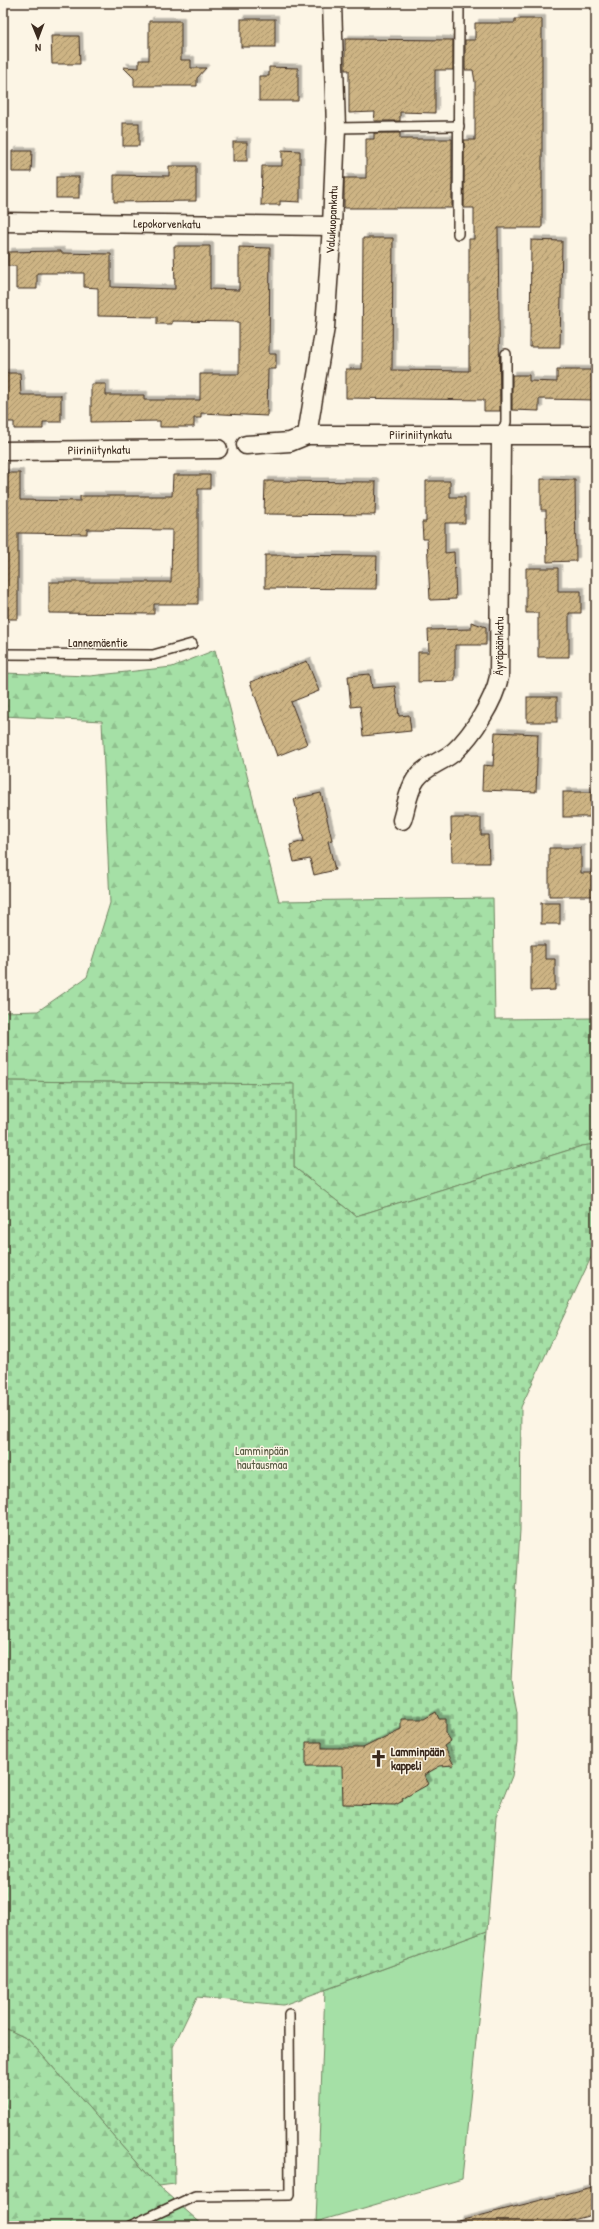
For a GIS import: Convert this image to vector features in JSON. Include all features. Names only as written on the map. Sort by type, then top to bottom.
[{"type":"street","name":"Valukuopankatu","points":[[307,435],[325,327],[332,226],[336,128],[332,3]]},
{"type":"street","name":"Lepokorvenkatu","points":[[3,222],[332,226]]},
{"type":"street","name":"Piiriniitynkatu","points":[[246,445],[290,442],[307,435],[596,435]]},
{"type":"street","name":"Äyräpäänkatu","points":[[402,820],[415,780],[427,766],[455,751],[484,713],[496,691],[499,677],[501,436]]},
{"type":"street","name":"Piiriniitynkatu","points":[[3,451],[218,449]]},
{"type":"lane","points":[[458,234],[459,3]]},
{"type":"lane","points":[[336,128],[459,126]]},
{"type":"lane","points":[[501,436],[506,422],[506,354]]},
{"type":"lane","name":"Lannemäentie","points":[[3,654],[153,655],[192,644]]},
{"type":"lane","points":[[130,2226],[195,2196],[290,2195],[289,2014]]},
{"type":"green space","points":[[215,650],[279,901],[493,898],[495,1019],[596,1018],[596,1144],[582,1146],[356,1216],[294,1167],[293,1084],[3,1081],[3,1012],[38,1011],[87,977],[110,903],[102,721],[3,716],[3,673],[90,676],[172,667]]},
{"type":"green space","points":[[3,801],[6,801],[3,966]]},
{"type":"green space","name":"Lamminpään hautausmaa","points":[[3,1081],[294,1084],[294,1167],[356,1216],[582,1146],[596,1144],[596,1247],[521,1407],[520,1530],[511,1680],[517,1712],[517,1743],[512,1776],[496,1816],[487,1931],[283,2005],[197,1997],[173,2047],[175,2184],[158,2186],[28,2039],[3,2027]]},
{"type":"green space","points":[[487,1931],[462,2179],[316,2222],[325,1990]]},
{"type":"green space","points":[[3,2027],[28,2039],[158,2186],[204,2226],[3,2226]]},
{"type":"building","points":[[241,19],[275,19],[275,47],[241,47]]},
{"type":"building","points":[[515,19],[542,19],[542,228],[498,228],[500,411],[484,411],[484,400],[346,398],[346,369],[362,369],[363,238],[393,238],[392,370],[469,371],[469,239],[474,239],[474,208],[464,208],[464,140],[475,140],[475,82],[473,70],[465,70],[465,40],[475,40],[475,23],[515,23]]},
{"type":"building","points":[[149,21],[181,21],[181,60],[191,60],[191,68],[206,68],[197,78],[197,86],[134,86],[134,78],[123,67],[139,68],[139,60],[149,60]]},
{"type":"building","points":[[51,36],[79,36],[80,64],[52,64]]},
{"type":"building","points":[[345,39],[453,40],[453,70],[435,70],[435,113],[400,112],[400,121],[374,121],[375,112],[349,113],[349,70],[345,70]]},
{"type":"building","points":[[269,67],[298,68],[298,101],[259,101],[259,76],[269,76]]},
{"type":"building","points":[[123,123],[139,123],[139,146],[123,146]]},
{"type":"building","points":[[374,133],[400,133],[400,139],[452,139],[452,208],[344,208],[344,178],[366,178],[366,139],[374,139]]},
{"type":"building","points":[[233,142],[247,142],[247,161],[233,161]]},
{"type":"building","points":[[282,150],[300,151],[300,202],[280,201],[280,205],[261,205],[262,166],[282,166]]},
{"type":"building","points":[[12,151],[32,151],[31,172],[12,172]]},
{"type":"building","points":[[169,166],[196,166],[196,201],[114,202],[114,175],[169,176]]},
{"type":"building","points":[[56,177],[79,177],[79,198],[56,198]]},
{"type":"building","points":[[531,240],[562,241],[560,347],[530,347]]},
{"type":"building","points":[[174,246],[210,246],[210,289],[239,290],[239,247],[270,248],[269,354],[276,354],[276,369],[268,369],[267,416],[201,413],[201,418],[194,418],[194,427],[160,427],[160,421],[91,422],[91,384],[106,384],[106,395],[144,395],[144,400],[200,400],[200,374],[239,374],[239,322],[172,321],[172,324],[157,324],[157,317],[98,316],[98,288],[84,287],[84,273],[37,273],[37,289],[16,289],[16,266],[8,266],[8,252],[61,251],[61,253],[111,254],[111,287],[175,289]]},
{"type":"building","points":[[557,370],[596,370],[596,400],[539,399],[539,411],[512,410],[512,375],[529,375],[529,381],[557,382]]},
{"type":"building","points":[[4,373],[20,373],[21,395],[61,395],[61,422],[43,422],[43,429],[14,429],[14,422],[5,422]]},
{"type":"building","points":[[3,473],[20,473],[20,500],[80,501],[80,496],[172,496],[173,475],[210,475],[210,489],[198,489],[198,604],[154,604],[154,614],[49,613],[49,582],[171,582],[172,530],[87,529],[87,534],[18,533],[18,619],[3,619]]},
{"type":"building","points":[[541,479],[575,480],[576,561],[547,562],[546,510],[541,510]]},
{"type":"building","points":[[265,481],[376,482],[375,515],[264,514]]},
{"type":"building","points":[[426,481],[450,481],[450,497],[465,497],[465,523],[445,523],[445,553],[454,552],[456,599],[430,600],[427,539],[423,539],[422,522],[426,522]]},
{"type":"building","points":[[265,555],[377,556],[376,589],[265,588]]},
{"type":"building","points":[[526,568],[558,568],[558,591],[581,591],[581,613],[569,613],[569,657],[538,657],[538,613],[526,613]]},
{"type":"building","points":[[471,622],[486,627],[486,645],[455,645],[455,681],[418,682],[418,652],[429,652],[428,630],[471,629]]},
{"type":"building","points":[[307,661],[319,691],[291,702],[307,744],[277,756],[250,682]]},
{"type":"building","points":[[370,674],[372,688],[395,686],[399,716],[409,715],[411,731],[363,736],[360,706],[351,707],[348,676]]},
{"type":"building","points":[[527,697],[557,697],[557,722],[527,722]]},
{"type":"building","points":[[495,732],[538,734],[536,792],[482,790],[483,765],[493,766]]},
{"type":"building","points":[[563,792],[596,792],[596,817],[563,817]]},
{"type":"building","points":[[321,793],[332,840],[328,841],[335,870],[314,875],[310,859],[294,862],[290,845],[304,841],[294,799]]},
{"type":"building","points":[[451,818],[481,818],[481,835],[488,835],[489,863],[452,863]]},
{"type":"building","points":[[549,848],[581,848],[581,873],[596,873],[596,896],[549,896]]},
{"type":"building","points":[[541,903],[560,903],[560,924],[541,924]]},
{"type":"building","points":[[531,945],[545,945],[545,959],[555,959],[555,990],[531,991]]},
{"type":"building","name":"Lamminpään kappeli","points":[[436,1712],[439,1719],[446,1719],[446,1733],[451,1741],[444,1746],[454,1765],[440,1766],[424,1775],[429,1784],[402,1799],[403,1801],[395,1805],[343,1804],[342,1766],[306,1766],[306,1742],[322,1742],[322,1748],[363,1748],[401,1729],[401,1719],[424,1719]]},
{"type":"building","points":[[596,2186],[596,2214],[550,2226],[460,2226],[459,2221]]},
{"type":"place","name":"Lamminpään kappeli","points":[[378,1759]]}]
